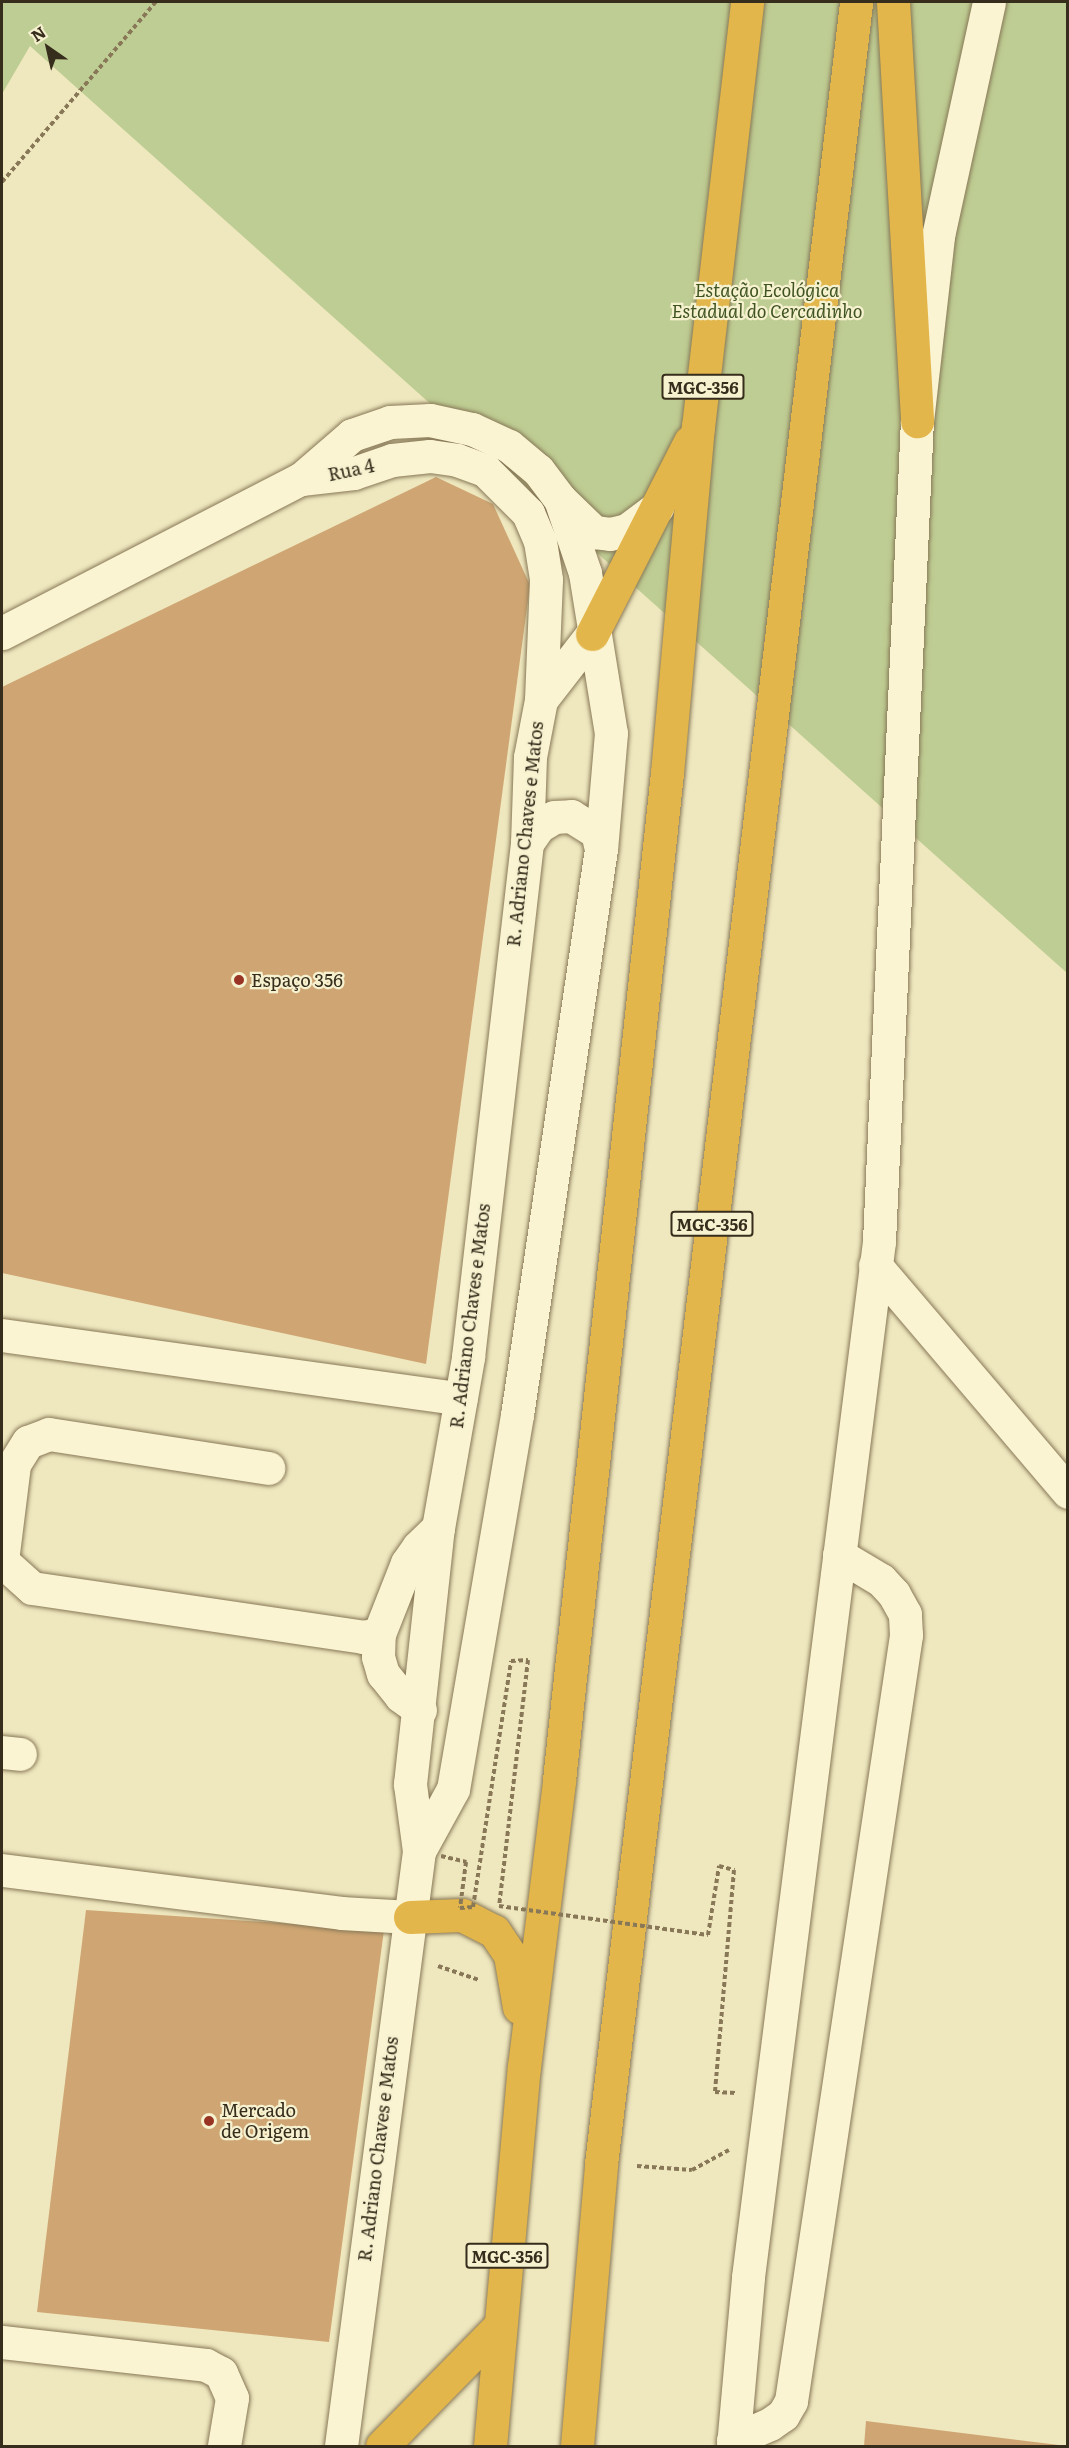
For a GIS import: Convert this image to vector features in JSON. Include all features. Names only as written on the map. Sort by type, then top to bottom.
[{"type":"highway","name":"MGC-356","points":[[490,2446],[524,2067],[559,1780],[667,773],[698,427],[747,2]]},
{"type":"highway","name":"MGC-356","points":[[577,2446],[602,2164],[856,2]]},
{"type":"highway","points":[[893,2],[916,422]]},
{"type":"highway","points":[[592,634],[698,427]]},
{"type":"highway","points":[[410,1917],[462,1916],[494,1931],[510,1955],[518,1990],[524,2067]]},
{"type":"highway","points":[[382,2446],[500,2326]]},
{"type":"street","points":[[733,2443],[748,2277],[875,1265],[916,422],[938,236],[989,2]]},
{"type":"street","points":[[301,479],[352,435],[390,422],[430,420],[472,429],[509,446],[538,470],[561,499],[594,531],[610,534],[627,530],[657,507]]},
{"type":"street","name":"Rua 4","points":[[2,633],[301,479],[354,473],[392,460],[430,456],[457,460],[485,470],[528,513],[540,541],[546,580],[542,700]]},
{"type":"street","points":[[561,499],[585,573],[592,634]]},
{"type":"street","name":"R. Adriano Chaves e Matos","points":[[430,1854],[410,1784],[420,1710],[438,1528],[461,1400],[527,843],[530,757],[542,700],[592,634]]},
{"type":"street","name":"R. Adriano Chaves e Matos","points":[[341,2446],[410,1917],[453,1789],[525,1372],[601,849],[611,733],[592,634]]},
{"type":"street","points":[[527,843],[539,826],[554,818],[572,816],[597,832],[601,849]]},
{"type":"street","points":[[875,1265],[1068,1492]]},
{"type":"street","points":[[2,1335],[461,1400]]},
{"type":"street","points":[[268,1468],[49,1434],[28,1442],[14,1464],[2,1561],[32,1588],[363,1637],[379,1634]]},
{"type":"street","points":[[420,1710],[401,1696],[383,1674],[378,1657],[379,1634],[408,1563],[418,1547],[438,1528]]},
{"type":"street","points":[[733,2443],[783,2415],[790,2401],[906,1635],[905,1614],[894,1594],[881,1581],[839,1555]]},
{"type":"street","points":[[2,1870],[341,1913],[410,1917]]},
{"type":"street","points":[[2,2342],[206,2365],[221,2373],[232,2398],[224,2446]]},
{"type":"path","points":[[2,182],[156,2]]},
{"type":"path","points":[[430,1854],[466,1862],[460,1908],[473,1907],[511,1661],[528,1660],[499,1906],[708,1935],[719,1866],[734,1870],[715,2092],[736,2093],[741,2101]]},
{"type":"path","points":[[602,2164],[692,2170],[732,2148]]},
{"type":"green space","name":"Estação Ecológica Estadual do Cercadinho","points":[[2,2],[1067,2],[1067,973],[30,46],[2,94]]},
{"type":"building","name":"Espaço 356","points":[[436,477],[493,504],[530,585],[426,1364],[2,1273],[2,687]]},
{"type":"building","name":"Mercado de Origem","points":[[86,1910],[384,1930],[329,2342],[37,2312]]},
{"type":"building","points":[[866,2421],[1059,2445],[1059,2446],[864,2446]]},
{"type":"place","name":"Espaço 356","points":[[239,980]]},
{"type":"place","name":"Mercado de Origem","points":[[209,2121]]}]
